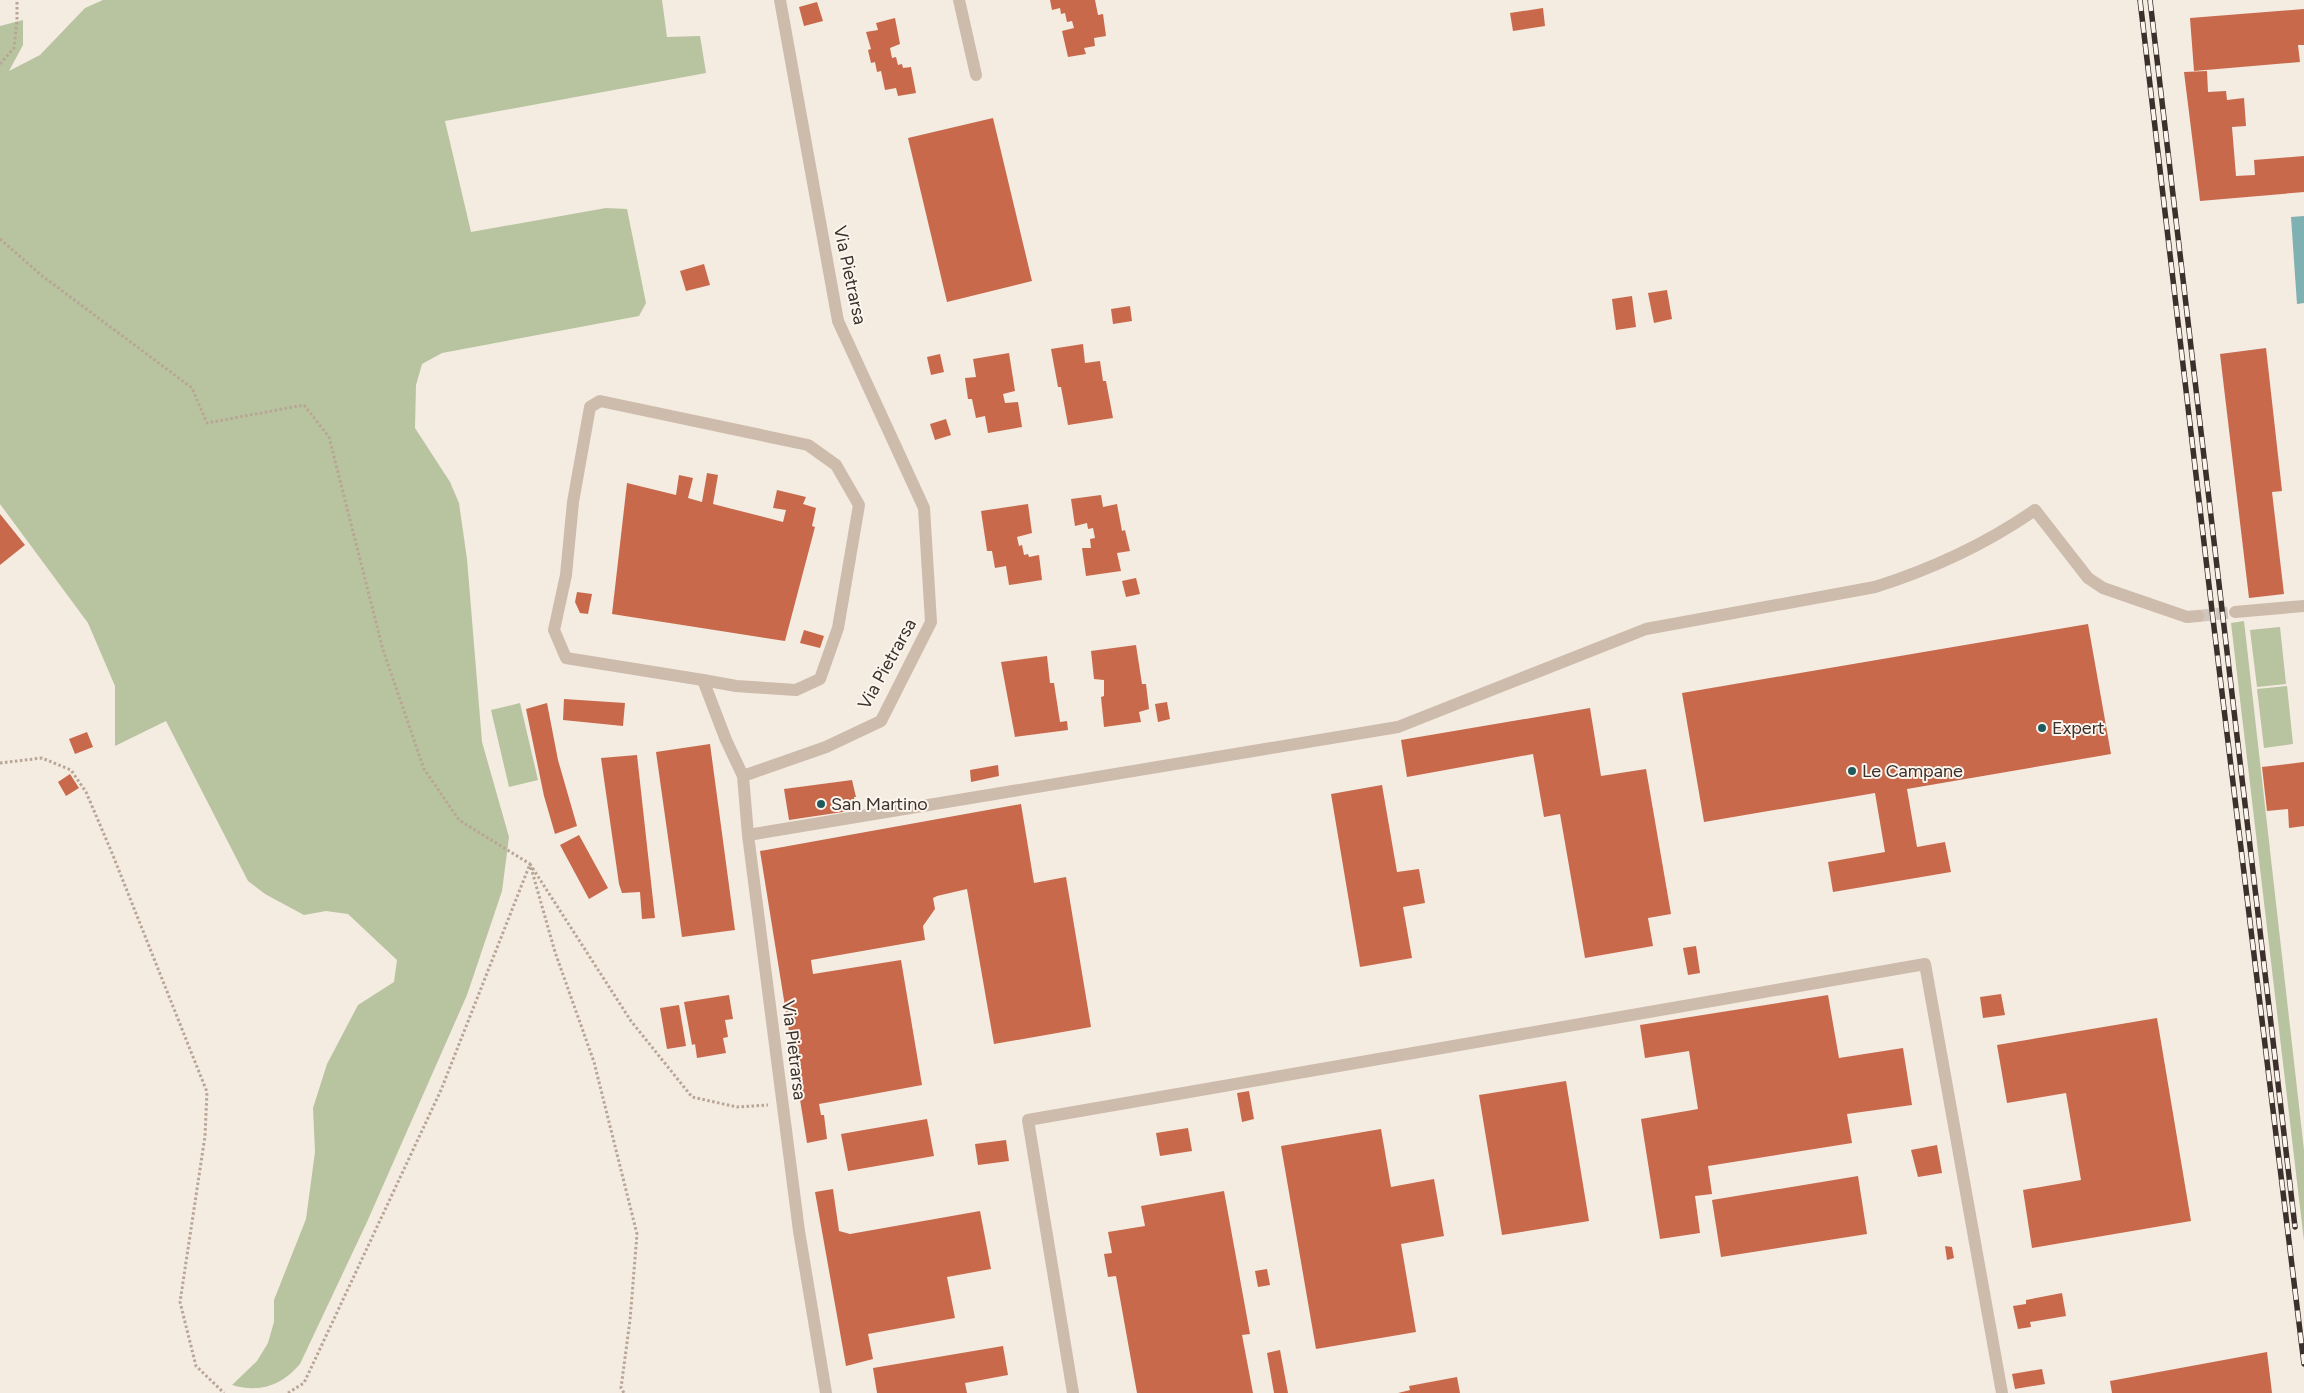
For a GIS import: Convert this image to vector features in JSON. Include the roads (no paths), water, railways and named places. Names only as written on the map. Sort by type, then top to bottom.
[{"type":"street","name":"Via Pietrarsa","points":[[780,0],[838,320],[924,508],[931,622],[880,721],[826,747],[743,776],[748,835],[799,1231],[826,1393]]},
{"type":"street","points":[[959,0],[976,75]]},
{"type":"street","points":[[600,401],[808,445],[836,465],[859,505],[838,628],[820,679],[796,690],[736,686],[703,680],[566,658],[554,630],[566,575],[573,502],[585,428],[590,407],[600,401]]},
{"type":"street","points":[[748,835],[1398,727],[1646,629],[1875,587],[1911,576],[1944,562],[2013,525],[2035,510],[2088,578],[2104,588],[2187,616],[2198,616]]},
{"type":"street","points":[[2234,612],[2304,606]]},
{"type":"street","points":[[703,680],[726,740],[743,776]]},
{"type":"street","points":[[1073,1393],[1028,1120],[1925,964],[2002,1393]]},
{"type":"water","points":[[2304,216],[2304,303],[2297,304],[2291,217]]},
{"type":"tunnel","points":[[2198,616],[2235,612]]},
{"type":"railway","points":[[2140,0],[2304,1364]]},
{"type":"railway","points":[[2150,0],[2295,1227]]},
{"type":"place","name":"Expert","points":[[2042,728]]},
{"type":"place","name":"Le Campane","points":[[1852,771]]},
{"type":"place","name":"San Martino","points":[[821,804]]}]
